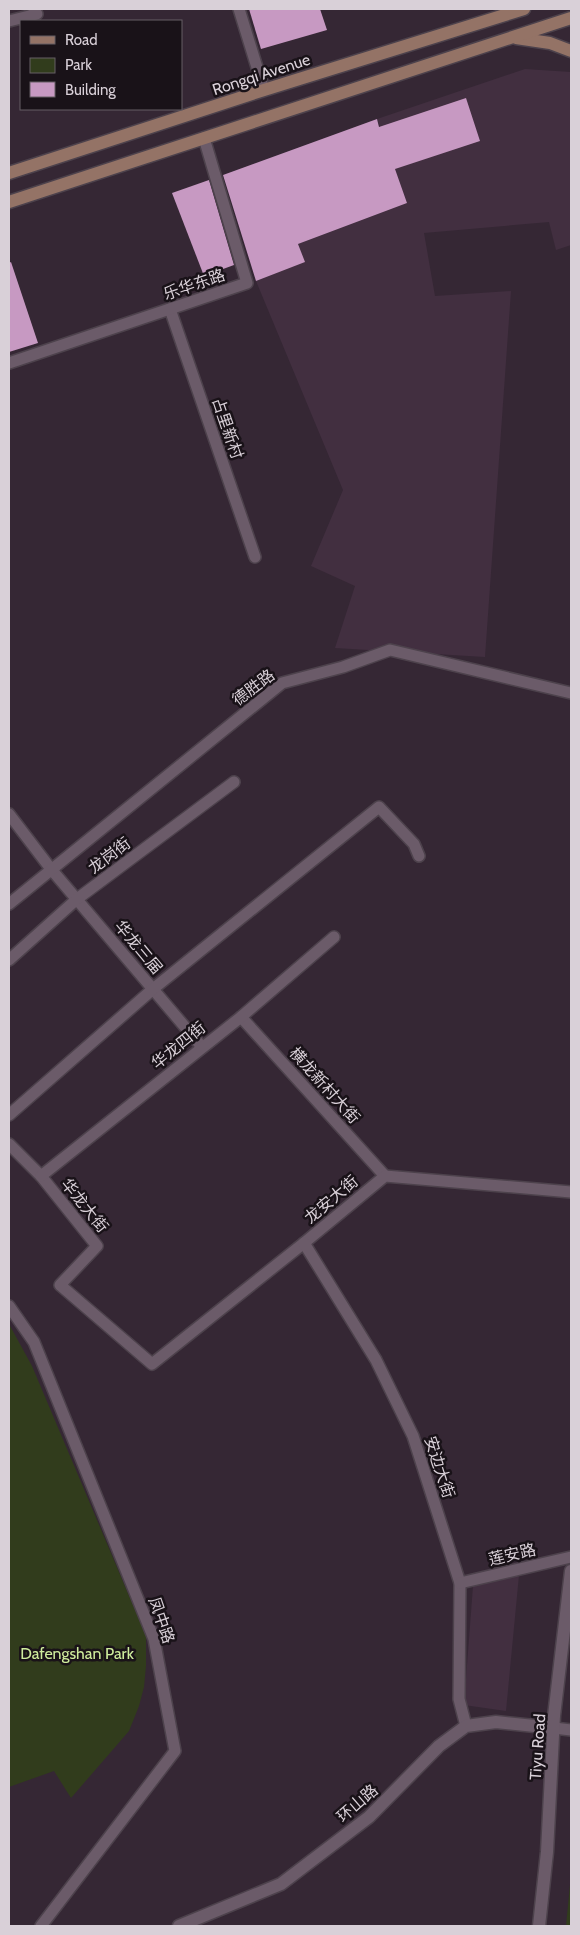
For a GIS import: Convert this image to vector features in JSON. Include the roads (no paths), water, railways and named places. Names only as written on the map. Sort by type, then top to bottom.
[{"type":"main road","name":"Rongqi Avenue","points":[[9,173],[511,11],[524,9]]},
{"type":"main road","points":[[9,202],[571,18]]},
{"type":"main road","points":[[514,37],[550,43],[571,51]]},
{"type":"street","points":[[239,9],[264,90]]},
{"type":"street","points":[[9,21],[36,11]]},
{"type":"street","name":"乐华东路","points":[[9,363],[247,283],[204,138]]},
{"type":"street","name":"占里新村","points":[[170,309],[255,557]]},
{"type":"street","name":"德胜路","points":[[9,904],[282,683],[343,667],[390,650],[571,693]]},
{"type":"street","name":"龙岗街","points":[[9,960],[77,899],[234,782]]},
{"type":"street","points":[[9,1115],[153,989],[379,807],[414,844],[419,856]]},
{"type":"street","name":"华龙三届","points":[[9,814],[51,869],[202,1047]]},
{"type":"street","name":"华龙四街","points":[[41,1176],[241,1017],[334,937]]},
{"type":"street","name":"横龙新村大街","points":[[241,1017],[384,1176]]},
{"type":"street","name":"华龙大街","points":[[9,1144],[41,1176],[97,1246],[60,1286],[152,1364]]},
{"type":"street","points":[[384,1176],[571,1192]]},
{"type":"street","name":"龙安大街","points":[[152,1364],[304,1243],[384,1176]]},
{"type":"street","name":"安边大街","points":[[304,1243],[376,1360],[413,1436],[460,1584],[459,1699],[466,1726]]},
{"type":"street","name":"凤中路","points":[[9,1306],[34,1342],[154,1638],[175,1751],[41,1926]]},
{"type":"street","name":"莲安路","points":[[460,1584],[571,1557]]},
{"type":"street","name":"Tiyu Road","points":[[539,1926],[554,1728],[571,1571]]},
{"type":"street","name":"环山路","points":[[179,1926],[281,1884],[369,1817],[439,1746],[466,1726],[496,1722],[554,1728]]},
{"type":"street","points":[[554,1728],[571,1730]]},
{"type":"park label","name":"Dafengshan Park","points":[[77,1653]]}]
